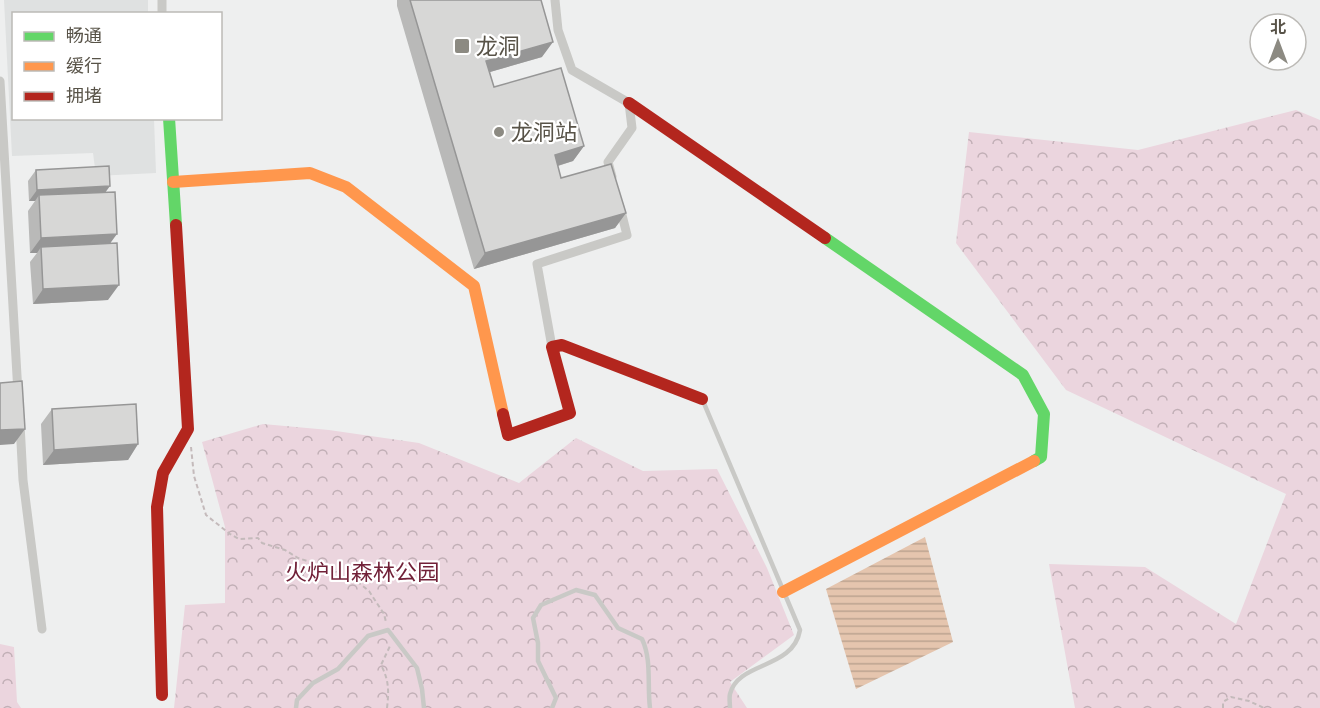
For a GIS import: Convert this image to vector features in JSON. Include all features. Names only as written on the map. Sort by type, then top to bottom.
[{"type":"street","points":[[555,0],[558,30],[572,70],[629,103],[1023,375],[1044,414],[1041,457],[783,592]]},
{"type":"street","points":[[0,81],[19,398]]},
{"type":"street","points":[[614,183],[608,162],[632,128],[629,103]]},
{"type":"street","points":[[162,695],[156,524],[158,496],[161,477],[167,462],[188,429],[169,120]]},
{"type":"street","points":[[173,182],[310,173],[346,187],[474,286],[508,435],[570,413],[552,346],[537,264],[627,236],[616,194]]},
{"type":"street","points":[[552,346],[562,345],[702,399]]},
{"type":"street","points":[[19,410],[23,480],[42,629]]},
{"type":"lane","points":[[702,399],[800,630],[798,642],[790,652],[738,679],[730,694],[730,708]]},
{"type":"lane","points":[[552,708],[556,698],[538,661],[534,618],[541,605],[576,590],[595,596],[618,628],[642,639],[647,650],[650,708]]},
{"type":"lane","points":[[296,708],[297,700],[312,683],[338,669],[368,636],[388,630],[417,668],[424,708]]},
{"type":"path","points":[[188,429],[194,476],[206,515],[239,539],[258,538],[262,543],[285,550],[298,558],[348,574],[369,591],[384,614],[388,630],[390,646],[381,665],[388,677],[387,708]]},
{"type":"path","points":[[1223,708],[1223,702],[1231,697],[1250,701],[1264,708]]},
{"type":"shaded area","points":[[4,0],[148,0],[148,12],[12,12],[12,120],[154,120],[156,173],[96,176],[93,153],[12,156]]},
{"type":"shaded area","points":[[925,537],[953,642],[856,689],[826,589]]},
{"type":"green space","points":[[1296,110],[1320,120],[1320,708],[1075,708],[1049,564],[1145,567],[1236,624],[1286,494],[1066,390],[956,243],[969,132],[1138,150]]},
{"type":"green space","name":"火炉山森林公园","points":[[263,424],[329,430],[419,443],[519,483],[576,438],[643,471],[717,469],[767,568],[794,635],[730,682],[747,708],[174,708],[185,605],[225,603],[225,527],[202,442]]},
{"type":"green space","points":[[0,644],[14,647],[17,702],[21,708],[0,708]]},
{"type":"building","name":"龙洞站","points":[[410,0],[541,0],[553,42],[486,61],[494,87],[561,68],[584,146],[555,155],[561,178],[611,164],[626,213],[485,253]]},
{"type":"building","points":[[109,166],[110,186],[37,190],[36,170]]},
{"type":"building","points":[[115,192],[117,234],[41,238],[39,195]]},
{"type":"building","points":[[117,243],[119,285],[43,289],[41,247]]},
{"type":"building","points":[[22,381],[25,429],[0,430],[0,383]]},
{"type":"building","points":[[136,404],[138,444],[54,450],[52,409]]},
{"type":"traffic: fast","points":[[169,120],[176,225]]},
{"type":"traffic: fast","points":[[825,238],[1023,375],[1044,414],[1041,457],[1034,461]]},
{"type":"traffic: slow","points":[[173,182],[310,173],[346,187],[474,286],[503,414]]},
{"type":"traffic: slow","points":[[783,592],[1034,461]]},
{"type":"traffic: jam","points":[[629,103],[825,238]]},
{"type":"traffic: jam","points":[[162,695],[157,507],[163,473],[188,429],[176,225]]},
{"type":"traffic: jam","points":[[503,414],[508,435],[570,413],[552,347],[562,345],[702,399]]},
{"type":"place","name":"龙洞","points":[[462,46]]},
{"type":"place","name":"龙洞站","points":[[499,132]]}]
